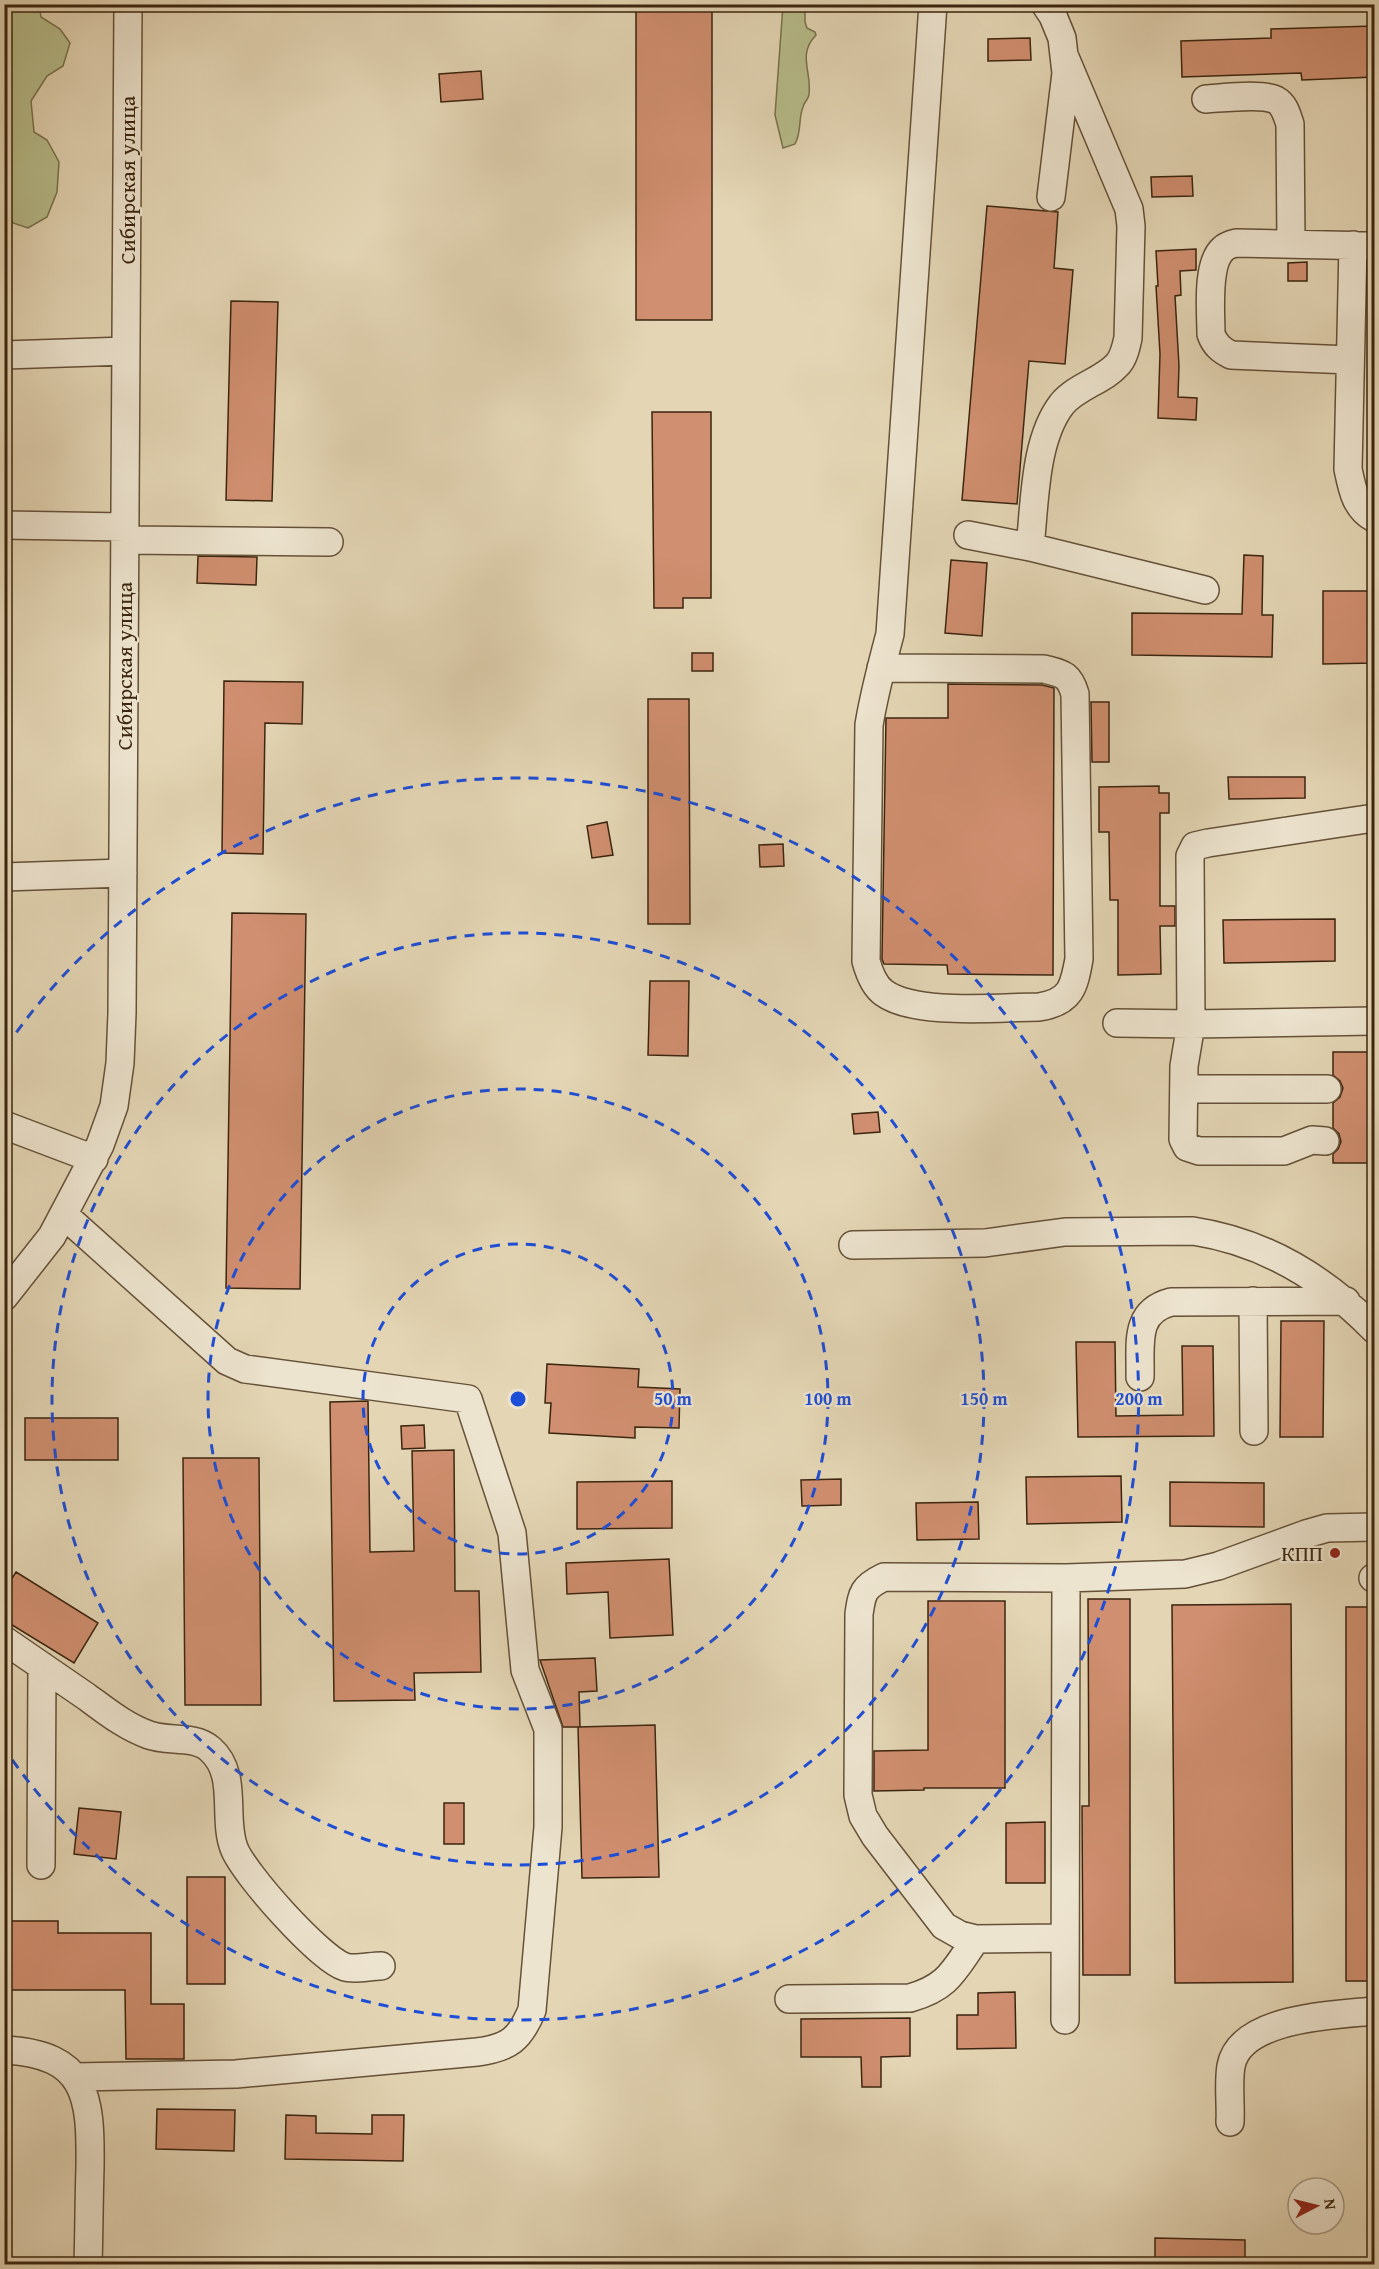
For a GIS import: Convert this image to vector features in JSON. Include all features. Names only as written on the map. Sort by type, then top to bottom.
[{"type":"street","name":"Сибирская улица","points":[[4,1297],[52,1236],[94,1159],[114,1106],[120,1063],[128,4]]},
{"type":"street","points":[[881,668],[1044,669],[1061,674],[1070,680],[1075,694],[1079,959],[1074,983],[1068,995],[1053,1005],[943,1008],[916,1006],[884,993],[871,977],[866,961],[868,725],[881,668],[891,634],[933,4]]},
{"type":"street","points":[[1045,4],[1062,38],[1066,73],[1051,197]]},
{"type":"street","points":[[1030,547],[1041,457],[1045,438],[1055,415],[1063,403],[1074,394],[1118,364],[1128,338],[1131,226],[1129,209],[1064,55]]},
{"type":"street","points":[[1206,99],[1265,97],[1277,101],[1285,109],[1290,124],[1291,244]]},
{"type":"street","points":[[1350,360],[1232,355],[1222,351],[1214,343],[1211,334],[1212,270],[1216,258],[1224,247],[1236,243],[1364,245],[1350,360],[1348,468],[1353,495],[1366,513],[1374,518]]},
{"type":"street","points":[[4,354],[126,351]]},
{"type":"street","points":[[4,525],[329,542]]},
{"type":"street","points":[[968,535],[1030,547],[1205,590]]},
{"type":"street","points":[[1325,1141],[1312,1140],[1284,1151],[1198,1151],[1187,1147],[1183,1139],[1184,1065],[1191,1024],[1190,856],[1195,846],[1374,818]]},
{"type":"street","points":[[4,877],[123,873]]},
{"type":"street","points":[[1117,1023],[1374,1021]]},
{"type":"street","points":[[1184,1089],[1327,1089]]},
{"type":"street","points":[[4,1125],[94,1159]]},
{"type":"street","points":[[64,1215],[227,1361],[245,1369],[468,1400],[512,1533],[525,1670],[548,1729],[549,1802],[532,2010],[519,2036],[506,2046],[477,2052],[267,2072],[75,2077]]},
{"type":"street","points":[[853,1245],[985,1243],[1065,1232],[1193,1231],[1239,1242],[1269,1253],[1319,1281],[1346,1301],[1374,1329]]},
{"type":"street","points":[[1140,1377],[1142,1325],[1149,1313],[1158,1305],[1171,1302],[1346,1301]]},
{"type":"street","points":[[1253,1302],[1254,1431]]},
{"type":"street","points":[[1065,1938],[976,1939],[960,1935],[944,1926],[875,1836],[863,1816],[858,1794],[859,1614],[861,1596],[870,1584],[884,1577],[1066,1578],[1185,1574],[1218,1566],[1328,1528],[1374,1527]]},
{"type":"street","points":[[1065,2020],[1066,1578]]},
{"type":"street","points":[[4,1640],[118,1719],[150,1736],[194,1742],[209,1748],[220,1759],[227,1778],[228,1827],[234,1848],[243,1866],[312,1944],[330,1959],[346,1967],[381,1966]]},
{"type":"street","points":[[40,1865],[42,1666]]},
{"type":"street","points":[[789,1999],[910,1998],[928,1993],[944,1983],[976,1939]]},
{"type":"street","points":[[1230,2122],[1231,2066],[1237,2051],[1248,2039],[1290,2022],[1374,2011]]},
{"type":"street","points":[[4,2050],[45,2055],[58,2062],[75,2077],[83,2090],[90,2132],[88,2265]]},
{"type":"green space","points":[[4,5],[39,5],[41,17],[60,29],[70,43],[63,66],[47,76],[31,101],[34,132],[47,140],[59,162],[57,192],[47,217],[28,228],[13,223],[5,204]]},
{"type":"green space","points":[[783,5],[805,5],[807,28],[816,35],[807,49],[809,94],[802,112],[797,139],[795,144],[783,148],[775,115]]},
{"type":"building","points":[[636,4],[712,4],[712,320],[636,320]]},
{"type":"building","points":[[1374,26],[1374,77],[1302,80],[1301,73],[1182,77],[1181,41],[1271,38],[1271,29]]},
{"type":"building","points":[[1030,38],[1031,60],[988,61],[988,39]]},
{"type":"building","points":[[481,71],[483,99],[441,102],[439,74]]},
{"type":"building","points":[[1192,176],[1193,196],[1152,197],[1151,177]]},
{"type":"building","points":[[987,206],[1058,212],[1054,268],[1073,270],[1065,364],[1029,361],[1017,504],[962,500]]},
{"type":"building","points":[[1196,249],[1196,270],[1180,271],[1181,295],[1175,296],[1179,366],[1178,397],[1197,398],[1196,420],[1158,418],[1160,354],[1156,251]]},
{"type":"building","points":[[1307,262],[1307,281],[1288,281],[1288,263]]},
{"type":"building","points":[[231,301],[278,302],[272,501],[226,500]]},
{"type":"building","points":[[652,412],[711,412],[711,598],[683,598],[683,608],[654,608]]},
{"type":"building","points":[[1244,555],[1263,556],[1262,615],[1273,615],[1272,657],[1132,655],[1132,613],[1242,614]]},
{"type":"building","points":[[198,556],[257,557],[256,585],[197,583]]},
{"type":"building","points":[[951,560],[987,563],[982,636],[945,633]]},
{"type":"building","points":[[1323,591],[1374,591],[1374,663],[1323,664]]},
{"type":"building","points":[[692,653],[713,653],[713,671],[692,671]]},
{"type":"building","points":[[224,681],[303,682],[302,724],[265,723],[263,854],[222,853]]},
{"type":"building","points":[[948,684],[1042,685],[1054,688],[1053,975],[948,974],[947,965],[884,964],[882,959],[886,718],[948,718]]},
{"type":"building","points":[[648,699],[689,699],[690,924],[648,924]]},
{"type":"building","points":[[1091,702],[1109,702],[1109,762],[1092,762]]},
{"type":"building","points":[[1228,777],[1305,777],[1305,798],[1229,799]]},
{"type":"building","points":[[1159,786],[1159,793],[1169,793],[1169,813],[1160,813],[1160,906],[1175,906],[1175,926],[1160,926],[1161,974],[1118,975],[1118,900],[1110,900],[1109,832],[1099,832],[1099,787]]},
{"type":"building","points":[[607,822],[613,855],[592,858],[587,826]]},
{"type":"building","points":[[783,844],[784,866],[760,867],[759,845]]},
{"type":"building","points":[[232,913],[306,914],[300,1289],[226,1288]]},
{"type":"building","points":[[1335,919],[1335,961],[1224,963],[1223,920]]},
{"type":"building","points":[[650,981],[689,981],[688,1056],[648,1055]]},
{"type":"building","points":[[1333,1052],[1374,1052],[1374,1163],[1333,1163],[1333,1154],[1341,1142],[1339,1134],[1333,1128],[1333,1103],[1340,1097],[1343,1088],[1340,1081],[1333,1075]]},
{"type":"building","points":[[878,1112],[880,1132],[854,1134],[852,1114]]},
{"type":"building","points":[[1281,1321],[1324,1321],[1323,1437],[1280,1437]]},
{"type":"building","points":[[1076,1342],[1115,1342],[1116,1416],[1183,1415],[1182,1346],[1213,1346],[1214,1436],[1078,1437]]},
{"type":"building","points":[[547,1364],[639,1369],[638,1387],[680,1389],[679,1428],[635,1427],[635,1438],[549,1433],[551,1403],[545,1403]]},
{"type":"building","points":[[368,1401],[370,1552],[414,1551],[412,1451],[454,1450],[455,1591],[479,1591],[481,1672],[414,1673],[415,1700],[334,1701],[330,1402]]},
{"type":"building","points":[[25,1418],[118,1418],[118,1460],[25,1460]]},
{"type":"building","points":[[424,1425],[425,1448],[402,1449],[401,1426]]},
{"type":"building","points":[[183,1458],[259,1458],[261,1705],[185,1705]]},
{"type":"building","points":[[1121,1476],[1122,1522],[1027,1524],[1026,1477]]},
{"type":"building","points":[[841,1479],[841,1505],[802,1506],[801,1480]]},
{"type":"building","points":[[672,1481],[672,1528],[577,1529],[577,1482]]},
{"type":"building","points":[[1170,1482],[1264,1483],[1264,1527],[1170,1526]]},
{"type":"building","points":[[978,1502],[979,1539],[917,1540],[916,1503]]},
{"type":"building","points":[[669,1559],[673,1635],[610,1638],[608,1592],[567,1594],[566,1563]]},
{"type":"building","points":[[16,1572],[98,1623],[74,1663],[4,1620],[4,1591]]},
{"type":"building","points":[[1088,1599],[1130,1599],[1130,1975],[1083,1975],[1082,1806],[1089,1806]]},
{"type":"building","points":[[928,1601],[1005,1601],[1005,1788],[924,1788],[924,1790],[874,1791],[874,1751],[928,1750]]},
{"type":"building","points":[[1291,1604],[1293,1982],[1175,1983],[1172,1605]]},
{"type":"building","points":[[1346,1607],[1374,1607],[1374,1981],[1346,1981]]},
{"type":"building","points":[[595,1658],[597,1691],[579,1692],[580,1727],[563,1727],[540,1660]]},
{"type":"building","points":[[655,1725],[659,1877],[582,1878],[578,1727]]},
{"type":"building","points":[[444,1803],[464,1803],[464,1844],[444,1844]]},
{"type":"building","points":[[79,1808],[121,1812],[116,1859],[74,1854]]},
{"type":"building","points":[[1045,1822],[1045,1883],[1006,1883],[1006,1823]]},
{"type":"building","points":[[187,1877],[225,1877],[225,1984],[187,1984]]},
{"type":"building","points":[[4,1921],[58,1921],[58,1933],[151,1933],[151,2004],[184,2004],[184,2059],[126,2059],[125,1990],[4,1990]]},
{"type":"building","points":[[1015,1992],[1016,2048],[957,2049],[957,2015],[978,2015],[978,1993]]},
{"type":"building","points":[[910,2018],[910,2056],[881,2057],[881,2087],[862,2087],[861,2057],[801,2057],[801,2019]]},
{"type":"building","points":[[157,2109],[235,2110],[234,2151],[156,2149]]},
{"type":"building","points":[[286,2115],[316,2116],[316,2133],[372,2134],[372,2115],[404,2115],[403,2161],[285,2159]]},
{"type":"building","points":[[1155,2238],[1245,2240],[1245,2265],[1155,2265]]},
{"type":"place","name":"КПП","points":[[1335,1553]]}]
